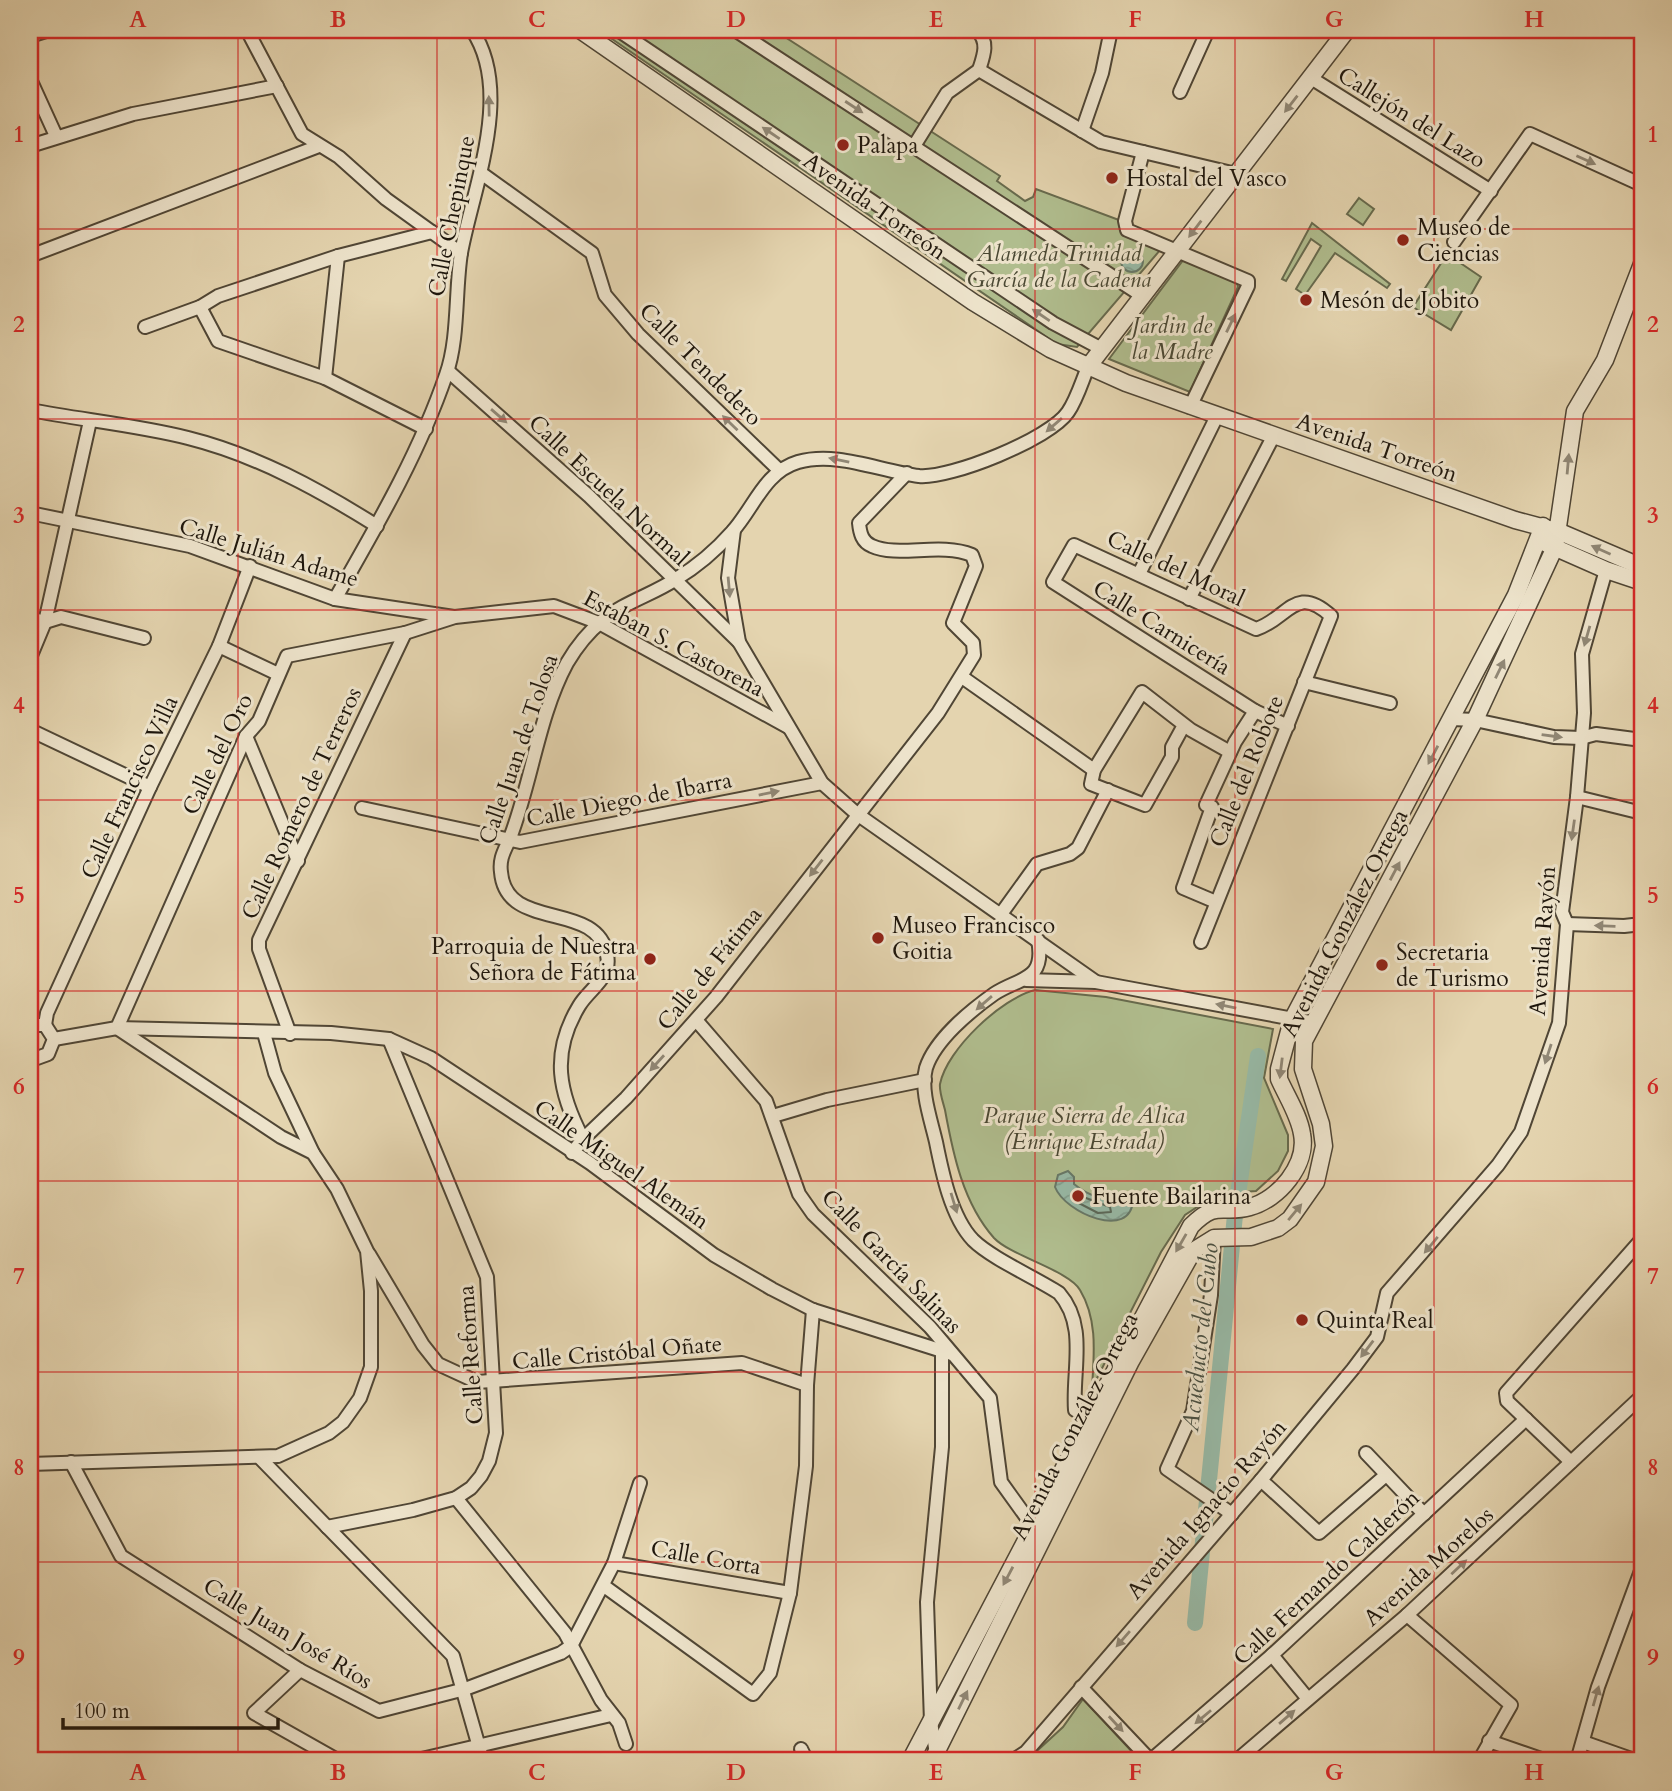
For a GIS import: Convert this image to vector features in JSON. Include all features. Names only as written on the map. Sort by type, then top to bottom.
[{"type":"street","points":[[30,36],[49,30]]},
{"type":"street","points":[[247,30],[302,134],[339,157],[386,199],[461,253]]},
{"type":"street","name":"Calle Chepinque","points":[[448,371],[461,253],[488,144],[490,101],[486,61],[472,30]]},
{"type":"street","name":"Avenida Torreón","points":[[580,30],[973,302],[1050,349],[1190,407],[1515,520],[1558,539]]},
{"type":"street","points":[[618,30],[1063,330],[1100,348]]},
{"type":"street","points":[[735,30],[1141,295]]},
{"type":"street","points":[[914,146],[947,93],[979,69],[985,51],[983,36],[977,30]]},
{"type":"street","points":[[1082,131],[1102,73],[1111,30]]},
{"type":"street","points":[[1180,92],[1208,30]]},
{"type":"street","points":[[1096,982],[857,814],[822,783],[739,642],[728,578],[734,530],[750,504],[779,470],[797,462],[827,458],[922,476],[957,468],[1017,447],[1047,431],[1067,413],[1100,348],[1179,251],[1347,30]]},
{"type":"street","points":[[979,69],[1052,110],[1101,142],[1236,174]]},
{"type":"street","name":"Callejón del Lazo","points":[[1311,78],[1492,191]]},
{"type":"street","points":[[30,79],[55,136]]},
{"type":"street","points":[[30,146],[55,136],[192,100],[277,86]]},
{"type":"street","points":[[1454,242],[1530,134],[1642,185]]},
{"type":"street","points":[[30,256],[319,146]]},
{"type":"street","points":[[1143,152],[1125,220],[1127,230],[1244,278],[1248,286],[1190,407]]},
{"type":"street","name":"Calle Tendedero","points":[[481,173],[592,253],[605,295],[638,334],[779,470]]},
{"type":"street","points":[[145,327],[200,307],[218,296],[338,256],[432,232]]},
{"type":"street","points":[[325,378],[338,256]]},
{"type":"street","name":"Avenida González Ortega","points":[[1096,1420],[1193,1251],[1214,1238],[1251,1237],[1278,1228],[1290,1219],[1316,1182],[1324,1146],[1321,1124],[1303,1069],[1302,1053],[1315,1023],[1475,720],[1558,539],[1575,411],[1605,360],[1642,264]]},
{"type":"street","points":[[200,307],[218,341],[325,378],[426,429]]},
{"type":"street","points":[[335,599],[377,526],[426,429],[448,371]]},
{"type":"street","name":"Calle Escuela Normal","points":[[448,371],[589,496],[739,642]]},
{"type":"street","points":[[30,410],[188,438],[257,461],[337,500],[377,526]]},
{"type":"street","points":[[1139,575],[1155,537],[1217,416]]},
{"type":"street","points":[[30,658],[45,622],[70,522],[90,421]]},
{"type":"street","points":[[1189,599],[1274,435]]},
{"type":"street","name":"Calle de Fátima","points":[[583,1139],[626,1098],[696,1020],[938,713],[974,655],[973,643],[953,623],[976,566],[972,555],[957,549],[887,550],[870,546],[860,535],[859,523],[907,474]]},
{"type":"street","name":"Calle Julián Adame","points":[[30,513],[190,546],[335,599],[455,617]]},
{"type":"street","name":"Calle Juan de Tolosa","points":[[583,1139],[565,1106],[560,1072],[565,1034],[580,1004],[602,981],[608,957],[597,933],[586,926],[518,906],[507,894],[500,862],[503,848],[509,839],[566,666],[581,640],[616,609],[676,580],[734,530]]},
{"type":"street","name":"Avenida González Ortega","points":[[910,1761],[1038,1533],[1191,1226],[1212,1210],[1248,1208],[1267,1200],[1280,1191],[1289,1179],[1302,1147],[1303,1136],[1279,1079],[1279,1069],[1292,1020],[1516,595],[1540,533]]},
{"type":"street","points":[[1558,539],[1642,567]]},
{"type":"street","points":[[1558,539],[1606,570],[1642,582]]},
{"type":"street","name":"Calle del Moral","points":[[1074,545],[1256,629],[1272,623],[1293,603],[1309,602],[1331,616]]},
{"type":"street","name":"Calle Carnicería","points":[[1074,545],[1053,582],[1255,710],[1288,726]]},
{"type":"street","name":"Calle Francisco Villa","points":[[45,1025],[47,1013],[150,787],[219,646],[250,566]]},
{"type":"street","name":"Avenida Rayón","points":[[1408,1268],[1498,1165],[1528,1118],[1559,1023],[1567,924],[1562,912],[1577,797],[1581,738],[1582,653],[1606,570]]},
{"type":"street","name":"Estaban S. Castorena","points":[[455,617],[554,606],[599,623],[788,727]]},
{"type":"street","name":"Calle del Robote","points":[[1201,942],[1331,616]]},
{"type":"street","points":[[30,618],[45,622],[61,617],[144,638]]},
{"type":"street","name":"Calle del Oro","points":[[117,1028],[246,736],[258,721],[287,656],[405,633],[455,617]]},
{"type":"street","name":"Calle Romero de Terreros","points":[[290,1034],[259,949],[259,940],[405,633]]},
{"type":"street","points":[[219,646],[278,674]]},
{"type":"street","points":[[962,677],[1094,770]]},
{"type":"street","points":[[1304,682],[1390,703]]},
{"type":"street","points":[[1184,725],[1172,747],[1172,757],[1144,805],[1091,783],[1094,770],[1142,692],[1184,725],[1230,752]]},
{"type":"street","points":[[1216,902],[1183,888],[1212,807],[1206,805],[1230,752],[1255,710]]},
{"type":"street","points":[[1452,719],[1475,720],[1554,737],[1581,738],[1597,734],[1642,740]]},
{"type":"street","points":[[30,730],[150,787]]},
{"type":"street","points":[[246,736],[298,861]]},
{"type":"street","name":"Calle Diego de Ibarra","points":[[362,808],[520,842],[822,783]]},
{"type":"street","points":[[1000,914],[1037,864],[1070,855],[1078,848],[1108,790]]},
{"type":"street","points":[[1577,797],[1642,813]]},
{"type":"street","points":[[1567,924],[1625,926],[1642,923]]},
{"type":"street","points":[[1026,980],[1037,966],[1041,954],[1038,940]]},
{"type":"street","points":[[1096,1420],[1075,1410],[1078,1336],[1065,1299],[974,1241],[960,1223],[938,1152],[925,1080],[926,1069],[942,1042],[996,993],[1026,980],[1096,982],[1315,1023]]},
{"type":"street","name":"Calle García Salinas","points":[[696,1020],[766,1101],[799,1194],[813,1214],[930,1327],[947,1352]]},
{"type":"street","points":[[30,1025],[45,1025],[54,1039],[48,1054],[30,1056]]},
{"type":"street","points":[[117,1028],[281,1137],[313,1153]]},
{"type":"street","name":"Calle Miguel Alemán","points":[[54,1039],[117,1028],[331,1033],[389,1039],[431,1058],[572,1153],[714,1255],[813,1310],[947,1352]]},
{"type":"street","name":"Calle Cristóbal Oñate","points":[[264,1033],[275,1073],[313,1153],[337,1189],[367,1251],[423,1345],[438,1364],[478,1382],[496,1382],[742,1363],[807,1385]]},
{"type":"street","name":"Calle Reforma","points":[[389,1039],[487,1277],[496,1382],[496,1433],[491,1453],[471,1488],[456,1498]]},
{"type":"street","points":[[773,1116],[827,1100],[925,1080]]},
{"type":"street","points":[[572,1153],[583,1139]]},
{"type":"street","points":[[1214,1238],[1211,1295],[1193,1411],[1167,1469],[1232,1514]]},
{"type":"street","points":[[1571,1462],[1526,1419],[1506,1397],[1506,1393],[1637,1255],[1642,1239]]},
{"type":"street","points":[[30,1464],[278,1456],[329,1433],[343,1422],[360,1398],[367,1384],[373,1356],[367,1251]]},
{"type":"street","name":"Avenida Ignacio Rayón","points":[[1012,1761],[1026,1752],[1232,1514],[1377,1337],[1387,1293],[1408,1268]]},
{"type":"street","points":[[604,1586],[753,1694],[770,1673],[790,1593],[806,1466],[807,1385],[813,1310]]},
{"type":"street","points":[[947,1352],[990,1398],[1001,1482],[1038,1533]]},
{"type":"street","points":[[934,1758],[927,1602],[942,1447],[947,1352]]},
{"type":"street","name":"Avenida Morelos","points":[[1236,1761],[1407,1615],[1642,1396]]},
{"type":"street","name":"Calle Fernando Calderón","points":[[1151,1761],[1272,1655],[1526,1419]]},
{"type":"street","points":[[1366,1453],[1424,1514]]},
{"type":"street","points":[[259,1457],[453,1656],[483,1761]]},
{"type":"street","name":"Calle Juan José Ríos","points":[[71,1462],[121,1556],[300,1670],[379,1711],[464,1689],[561,1653],[571,1646]]},
{"type":"street","points":[[1261,1480],[1319,1533],[1386,1475]]},
{"type":"street","points":[[571,1646],[614,1563],[640,1483]]},
{"type":"street","points":[[327,1527],[413,1510],[456,1498],[565,1633],[611,1715],[619,1723],[626,1744]]},
{"type":"street","name":"Avenida González Ortega","points":[[934,1758],[1038,1533]]},
{"type":"street","name":"Calle Corta","points":[[614,1563],[790,1593]]},
{"type":"street","points":[[1577,1761],[1598,1687],[1638,1593],[1642,1568]]},
{"type":"street","points":[[1407,1615],[1511,1705],[1479,1761]]},
{"type":"street","points":[[1272,1655],[1308,1699]]},
{"type":"street","points":[[300,1670],[254,1713],[339,1761]]},
{"type":"street","points":[[1081,1687],[1151,1761]]},
{"type":"street","points":[[413,1761],[611,1715]]},
{"type":"street","points":[[1489,1741],[1547,1761]]},
{"type":"street","points":[[1583,1742],[1637,1761]]},
{"type":"street","points":[[801,1749],[807,1761]]},
{"type":"green space","name":"Alameda Trinidad García de la Cadena","points":[[599,30],[774,30],[1000,176],[997,181],[1025,201],[1033,197],[1036,189],[1119,220],[1122,234],[1161,249],[1077,347],[1057,344]]},
{"type":"green space","points":[[1359,198],[1374,209],[1363,225],[1347,214]]},
{"type":"green space","points":[[1312,223],[1390,284],[1387,288],[1335,253],[1305,295],[1296,289],[1321,246],[1311,239],[1286,281],[1282,279]]},
{"type":"green space","points":[[1447,254],[1481,277],[1451,330],[1413,307]]},
{"type":"green space","name":"Jardin de la Madre","points":[[1184,259],[1237,281],[1238,287],[1190,392],[1109,359]]},
{"type":"green space","name":"Parque Sierra de Alica (Enrique Estrada)","points":[[1035,990],[1106,997],[1273,1029],[1264,1078],[1288,1135],[1288,1151],[1278,1171],[1256,1191],[1228,1193],[1211,1198],[1185,1215],[1161,1252],[1092,1388],[1094,1350],[1086,1301],[1080,1290],[1065,1276],[1002,1245],[983,1224],[961,1177],[940,1090],[945,1070],[964,1041],[1007,1003]]},
{"type":"green space","points":[[1083,1699],[1136,1756],[1130,1761],[1026,1761],[1063,1727]]},
{"type":"water","points":[[1132,250],[1140,253],[1143,261],[1140,269],[1132,272],[1124,269],[1121,261],[1124,253]]},
{"type":"water","name":"Fuente Bailarina","points":[[1068,1171],[1074,1177],[1074,1184],[1092,1195],[1114,1200],[1128,1197],[1133,1200],[1129,1212],[1121,1219],[1110,1221],[1097,1219],[1071,1206],[1055,1187],[1058,1175]]},
{"type":"waterway","name":"Acueducto del Cubo","points":[[1195,1623],[1235,1215],[1258,1056]]},
{"type":"place","name":"Palapa","points":[[843,145]]},
{"type":"place","name":"Hostal del Vasco","points":[[1112,178]]},
{"type":"place","name":"Museo de Ciencias","points":[[1403,240]]},
{"type":"place","name":"Mesón de Jobito","points":[[1306,300]]},
{"type":"place","name":"Museo Francisco Goitia","points":[[878,938]]},
{"type":"place","name":"Parroquia de Nuestra Señora de Fátima","points":[[650,959]]},
{"type":"place","name":"Secretaria de Turismo","points":[[1382,965]]},
{"type":"place","name":"Fuente Bailarina","points":[[1078,1196]]},
{"type":"place","name":"Quinta Real","points":[[1302,1320]]}]
